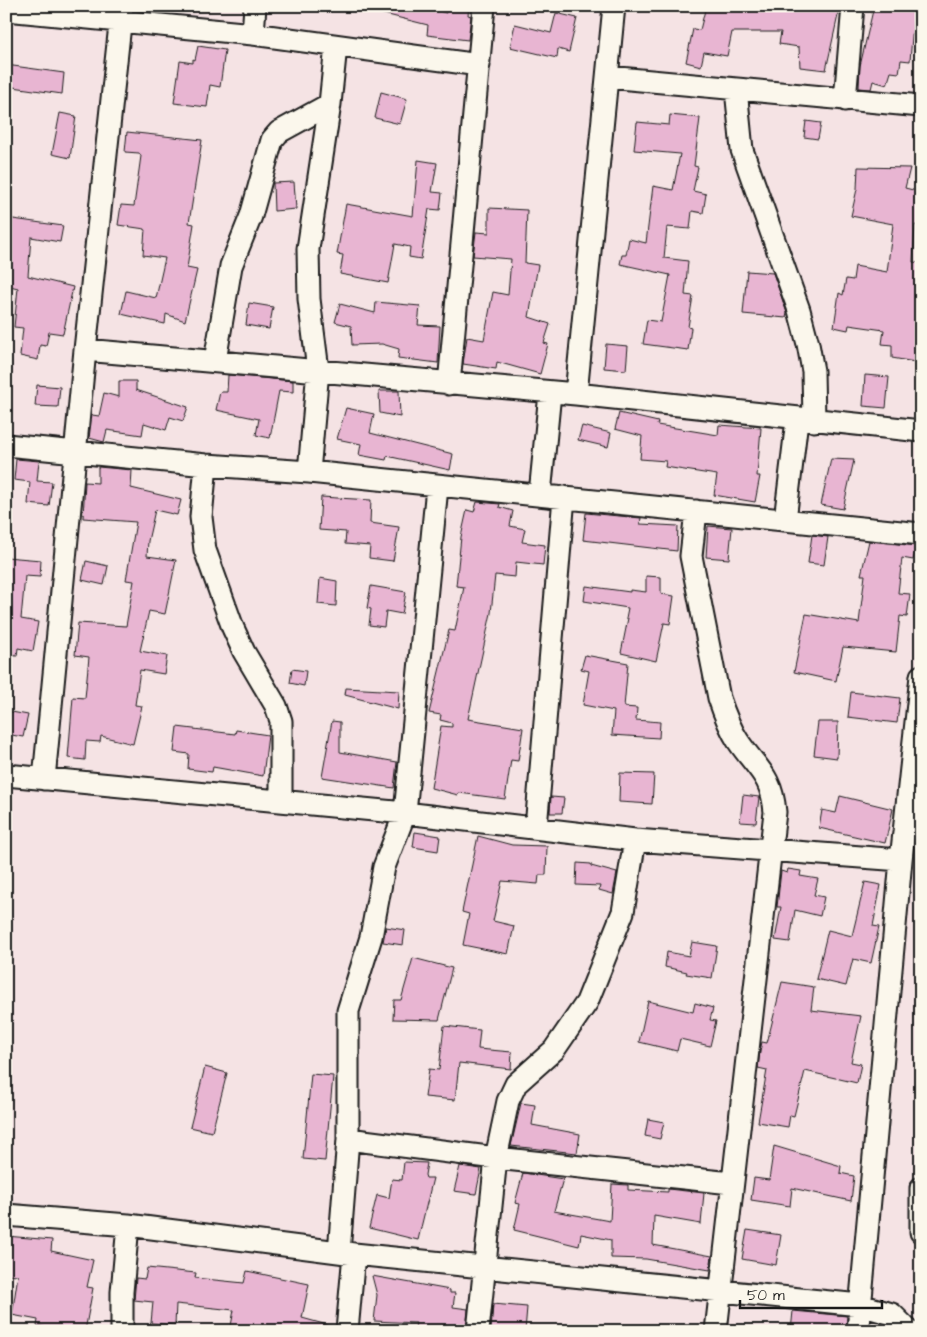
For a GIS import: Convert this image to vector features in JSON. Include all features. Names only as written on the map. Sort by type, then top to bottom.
[{"type":"street","points":[[253,34],[255,6]]},
{"type":"street","points":[[449,384],[484,6]]},
{"type":"street","points":[[576,394],[614,6]]},
{"type":"street","points":[[845,100],[853,6]]},
{"type":"street","points":[[6,10],[121,14],[479,65]]},
{"type":"street","points":[[44,779],[85,350],[121,14]]},
{"type":"street","points":[[310,472],[318,370],[308,275],[308,249],[330,104],[336,46]]},
{"type":"street","points":[[608,77],[921,106]]},
{"type":"street","points":[[736,89],[742,150],[799,310],[813,372],[806,420],[785,520]]},
{"type":"street","points":[[214,361],[231,266],[251,216],[272,140],[278,132],[330,104]]},
{"type":"street","points":[[85,350],[576,394],[921,432]]},
{"type":"street","points":[[540,494],[550,393]]},
{"type":"street","points":[[6,445],[75,453],[310,472],[437,486],[540,494],[921,534]]},
{"type":"street","points":[[206,465],[201,517],[205,550],[233,628],[244,652],[276,706],[281,721],[280,801]]},
{"type":"street","points":[[348,1331],[348,1011],[371,937],[384,868],[405,813],[437,486]]},
{"type":"street","points":[[536,828],[564,497]]},
{"type":"street","points":[[696,511],[691,556],[719,698],[726,718],[738,741],[768,780],[774,797],[775,812],[731,1183],[716,1331]]},
{"type":"street","points":[[858,1331],[900,860],[921,676]]},
{"type":"street","points":[[6,775],[405,813],[635,840],[900,860]]},
{"type":"street","points":[[478,1331],[496,1158],[504,1114],[516,1084],[554,1050],[587,1002],[623,912],[635,840]]},
{"type":"street","points":[[348,1139],[496,1158],[731,1183]]},
{"type":"street","points":[[921,1188],[921,1232]]},
{"type":"street","points":[[6,1215],[128,1225],[347,1253],[860,1305],[892,1314],[909,1331]]},
{"type":"street","points":[[122,1331],[122,1292],[128,1225]]},
{"type":"building","points":[[377,6],[419,6],[446,13],[446,6],[469,6],[468,15],[471,16],[468,40],[427,35],[428,25],[376,12]]},
{"type":"building","points":[[706,6],[726,6],[726,9],[840,6],[826,70],[800,67],[799,47],[779,44],[781,32],[732,32],[727,56],[704,52],[701,66],[686,62],[693,29],[700,30]]},
{"type":"building","points":[[874,6],[914,12],[910,61],[901,60],[899,73],[891,72],[887,85],[873,81],[871,89],[859,88],[860,66]]},
{"type":"building","points":[[556,13],[577,18],[569,52],[558,49],[557,58],[510,47],[515,24],[551,33]]},
{"type":"building","points":[[198,46],[225,50],[220,87],[210,85],[207,107],[174,103],[180,61],[193,63]]},
{"type":"building","points":[[6,65],[64,73],[62,94],[6,86]]},
{"type":"building","points":[[381,92],[407,99],[400,124],[375,118]]},
{"type":"building","points":[[60,113],[76,116],[70,158],[52,154]]},
{"type":"building","points":[[670,115],[700,118],[694,166],[698,167],[693,191],[706,194],[703,213],[692,211],[690,229],[667,227],[664,258],[688,261],[685,295],[693,296],[688,327],[691,328],[688,350],[643,344],[647,320],[661,322],[670,275],[620,264],[622,255],[626,255],[629,239],[646,243],[653,186],[673,190],[680,154],[634,150],[637,122],[669,125]]},
{"type":"building","points":[[806,121],[821,123],[818,139],[804,137]]},
{"type":"building","points":[[127,132],[202,140],[189,223],[194,224],[187,268],[197,270],[185,321],[166,314],[165,324],[121,314],[126,291],[156,298],[165,258],[143,255],[145,229],[118,225],[121,205],[134,206],[141,156],[139,153],[125,152]]},
{"type":"building","points":[[418,160],[437,163],[432,192],[442,193],[440,210],[429,209],[421,259],[409,257],[410,247],[395,244],[388,283],[340,274],[343,255],[337,254],[346,204],[413,216]]},
{"type":"building","points":[[858,167],[910,168],[905,188],[921,192],[921,226],[915,225],[913,262],[921,263],[921,363],[892,358],[892,345],[882,344],[884,330],[849,325],[848,330],[834,327],[839,293],[843,295],[846,279],[853,280],[855,266],[887,272],[893,224],[851,216],[857,189]]},
{"type":"building","points":[[294,182],[296,209],[274,211],[273,183]]},
{"type":"building","points":[[489,208],[527,210],[525,263],[538,265],[529,317],[550,324],[544,343],[548,344],[540,374],[497,362],[496,369],[463,364],[467,337],[484,340],[493,292],[508,295],[511,259],[473,256],[476,232],[489,233]]},
{"type":"building","points":[[6,218],[63,226],[60,242],[31,237],[28,276],[73,287],[63,334],[49,332],[46,346],[40,345],[38,360],[20,356],[23,328],[14,327],[18,288],[6,285]]},
{"type":"building","points":[[747,271],[773,273],[787,313],[786,318],[743,314]]},
{"type":"building","points":[[376,302],[420,306],[418,325],[440,326],[438,363],[398,358],[399,349],[382,344],[352,345],[351,326],[335,322],[340,304],[375,313]]},
{"type":"building","points":[[249,303],[273,307],[269,329],[246,325]]},
{"type":"building","points":[[606,344],[628,346],[626,370],[604,368]]},
{"type":"building","points":[[228,375],[293,381],[293,392],[279,391],[270,438],[256,435],[259,419],[216,410],[220,392],[227,392]]},
{"type":"building","points":[[865,375],[889,377],[886,408],[863,406]]},
{"type":"building","points":[[119,381],[136,381],[136,390],[188,407],[183,421],[170,417],[166,430],[144,423],[142,435],[107,430],[104,442],[89,438],[92,415],[99,416],[104,393],[119,397]]},
{"type":"building","points":[[37,385],[60,387],[58,407],[35,406]]},
{"type":"building","points":[[379,391],[399,391],[400,417],[380,413]]},
{"type":"building","points":[[346,408],[374,414],[370,433],[453,454],[450,470],[387,456],[386,460],[359,455],[361,444],[337,439]]},
{"type":"building","points":[[619,413],[658,422],[657,425],[718,435],[719,425],[761,428],[757,476],[760,476],[755,502],[714,495],[717,475],[665,467],[666,461],[640,459],[642,436],[615,429]]},
{"type":"building","points":[[582,426],[611,433],[608,447],[578,440]]},
{"type":"building","points":[[16,459],[39,461],[37,481],[52,482],[49,506],[28,504],[30,482],[14,480]]},
{"type":"building","points":[[831,459],[854,460],[843,509],[821,505]]},
{"type":"building","points":[[98,467],[132,470],[131,488],[181,500],[177,515],[155,510],[148,541],[147,556],[176,560],[165,614],[149,611],[140,651],[167,656],[164,674],[140,670],[135,705],[142,706],[133,744],[101,736],[100,742],[86,741],[85,760],[68,758],[73,697],[85,698],[89,657],[75,655],[78,623],[126,626],[134,581],[126,580],[136,522],[83,518],[85,482],[98,483]]},
{"type":"building","points":[[321,497],[371,500],[370,523],[399,527],[393,561],[369,558],[370,546],[345,544],[346,532],[319,530]]},
{"type":"building","points":[[477,502],[500,504],[499,507],[513,511],[510,526],[525,529],[522,542],[545,545],[543,565],[516,562],[515,577],[495,575],[491,613],[468,719],[523,728],[518,761],[511,760],[505,799],[459,793],[458,795],[431,788],[441,726],[452,727],[452,723],[440,720],[441,715],[429,713],[449,630],[455,631],[464,587],[456,586],[461,537],[467,510],[474,512]]},
{"type":"building","points":[[586,513],[641,518],[640,524],[678,526],[677,551],[583,540]]},
{"type":"building","points":[[708,526],[732,528],[729,559],[706,557]]},
{"type":"building","points":[[812,535],[828,537],[824,565],[808,563]]},
{"type":"building","points":[[869,541],[917,546],[913,560],[902,558],[898,593],[910,594],[907,617],[900,616],[896,652],[843,647],[836,681],[794,672],[806,614],[859,623],[865,575],[861,575]]},
{"type":"building","points":[[6,557],[41,560],[40,577],[25,576],[21,619],[38,622],[33,651],[18,648],[17,656],[6,655]]},
{"type":"building","points":[[86,561],[108,566],[104,585],[82,580]]},
{"type":"building","points":[[646,576],[661,577],[661,594],[674,596],[670,624],[664,623],[656,661],[621,653],[628,618],[626,618],[628,608],[584,601],[586,586],[630,592],[630,590],[646,592]]},
{"type":"building","points":[[320,578],[337,581],[336,606],[318,604]]},
{"type":"building","points":[[371,586],[406,592],[402,614],[386,611],[384,627],[369,625],[371,609],[367,608]]},
{"type":"building","points":[[585,655],[628,663],[624,707],[637,708],[636,720],[660,722],[659,738],[612,735],[614,711],[583,705],[589,671],[581,669]]},
{"type":"building","points":[[292,669],[306,671],[304,686],[290,683]]},
{"type":"building","points":[[346,688],[399,691],[398,709],[345,695]]},
{"type":"building","points":[[851,692],[900,698],[897,723],[848,717]]},
{"type":"building","points":[[6,711],[28,715],[23,737],[6,734]]},
{"type":"building","points":[[332,721],[340,722],[340,752],[397,762],[394,788],[322,777]]},
{"type":"building","points":[[818,722],[838,722],[837,758],[814,755]]},
{"type":"building","points":[[177,727],[235,734],[236,730],[268,735],[263,776],[213,767],[212,772],[188,769],[189,754],[174,752]]},
{"type":"building","points":[[620,773],[654,774],[652,804],[619,802]]},
{"type":"building","points":[[743,795],[759,797],[756,823],[740,822]]},
{"type":"building","points":[[840,796],[893,809],[885,843],[819,828],[822,810],[836,813]]},
{"type":"building","points":[[551,797],[564,798],[562,813],[550,813]]},
{"type":"building","points":[[415,832],[440,836],[438,851],[413,847]]},
{"type":"building","points":[[478,836],[512,845],[547,846],[546,875],[539,875],[538,884],[502,881],[493,921],[514,926],[508,954],[463,945],[469,914],[462,912]]},
{"type":"building","points":[[577,863],[591,864],[591,866],[617,873],[613,894],[599,890],[600,886],[576,885]]},
{"type":"building","points":[[788,869],[801,871],[800,876],[818,879],[814,895],[824,897],[820,916],[795,910],[790,942],[775,940],[781,907],[777,907],[781,871],[787,873]]},
{"type":"building","points":[[865,882],[881,885],[873,926],[879,927],[871,963],[853,959],[846,986],[816,979],[828,930],[852,936]]},
{"type":"building","points":[[386,927],[405,930],[403,945],[383,942]]},
{"type":"building","points":[[692,942],[717,946],[712,978],[686,974],[687,972],[665,967],[667,952],[689,956]]},
{"type":"building","points":[[413,958],[452,968],[439,1020],[393,1019],[394,1000],[401,1000]]},
{"type":"building","points":[[782,982],[814,987],[811,1010],[861,1016],[851,1062],[861,1064],[857,1083],[805,1071],[794,1116],[790,1115],[788,1127],[758,1122],[767,1070],[758,1068],[760,1051],[762,1042],[767,1043]]},
{"type":"building","points":[[648,1001],[693,1012],[695,1003],[713,1008],[710,1020],[716,1021],[710,1046],[680,1039],[677,1051],[639,1042]]},
{"type":"building","points":[[444,1026],[480,1030],[478,1049],[512,1052],[511,1069],[459,1063],[455,1100],[425,1097],[429,1069],[439,1070]]},
{"type":"building","points":[[205,1067],[227,1073],[212,1132],[190,1127]]},
{"type":"building","points":[[311,1074],[333,1076],[325,1161],[303,1159]]},
{"type":"building","points":[[521,1103],[535,1105],[532,1125],[580,1134],[577,1153],[511,1146]]},
{"type":"building","points":[[648,1119],[664,1122],[660,1139],[645,1136]]},
{"type":"building","points":[[774,1146],[841,1166],[840,1173],[854,1176],[851,1201],[792,1188],[790,1206],[751,1200],[754,1178],[769,1180]]},
{"type":"building","points":[[404,1162],[427,1163],[426,1178],[433,1178],[418,1240],[369,1228],[377,1195],[389,1198],[392,1179],[402,1180]]},
{"type":"building","points":[[460,1166],[481,1169],[476,1194],[454,1191]]},
{"type":"building","points":[[523,1173],[563,1179],[554,1211],[610,1221],[612,1184],[628,1185],[628,1190],[668,1192],[668,1189],[704,1193],[701,1224],[654,1216],[653,1245],[712,1256],[710,1270],[646,1259],[611,1258],[611,1240],[581,1234],[579,1246],[514,1230],[520,1204],[515,1203]]},
{"type":"building","points":[[747,1230],[781,1235],[776,1265],[742,1259]]},
{"type":"building","points":[[6,1236],[52,1240],[51,1251],[93,1260],[87,1287],[93,1288],[85,1331],[48,1331],[48,1328],[37,1326],[38,1320],[12,1315],[18,1275],[6,1274]]},
{"type":"building","points":[[147,1268],[196,1273],[195,1278],[244,1283],[247,1271],[309,1284],[302,1318],[331,1326],[330,1331],[230,1331],[234,1310],[176,1304],[175,1325],[151,1323],[153,1302],[134,1300],[136,1278],[145,1279]]},
{"type":"building","points":[[372,1276],[450,1290],[450,1293],[455,1293],[453,1307],[468,1309],[466,1331],[414,1331],[416,1323],[374,1321],[377,1295]]},
{"type":"building","points":[[493,1304],[527,1307],[525,1331],[491,1331]]},
{"type":"building","points":[[793,1311],[847,1316],[846,1331],[791,1331]]}]
